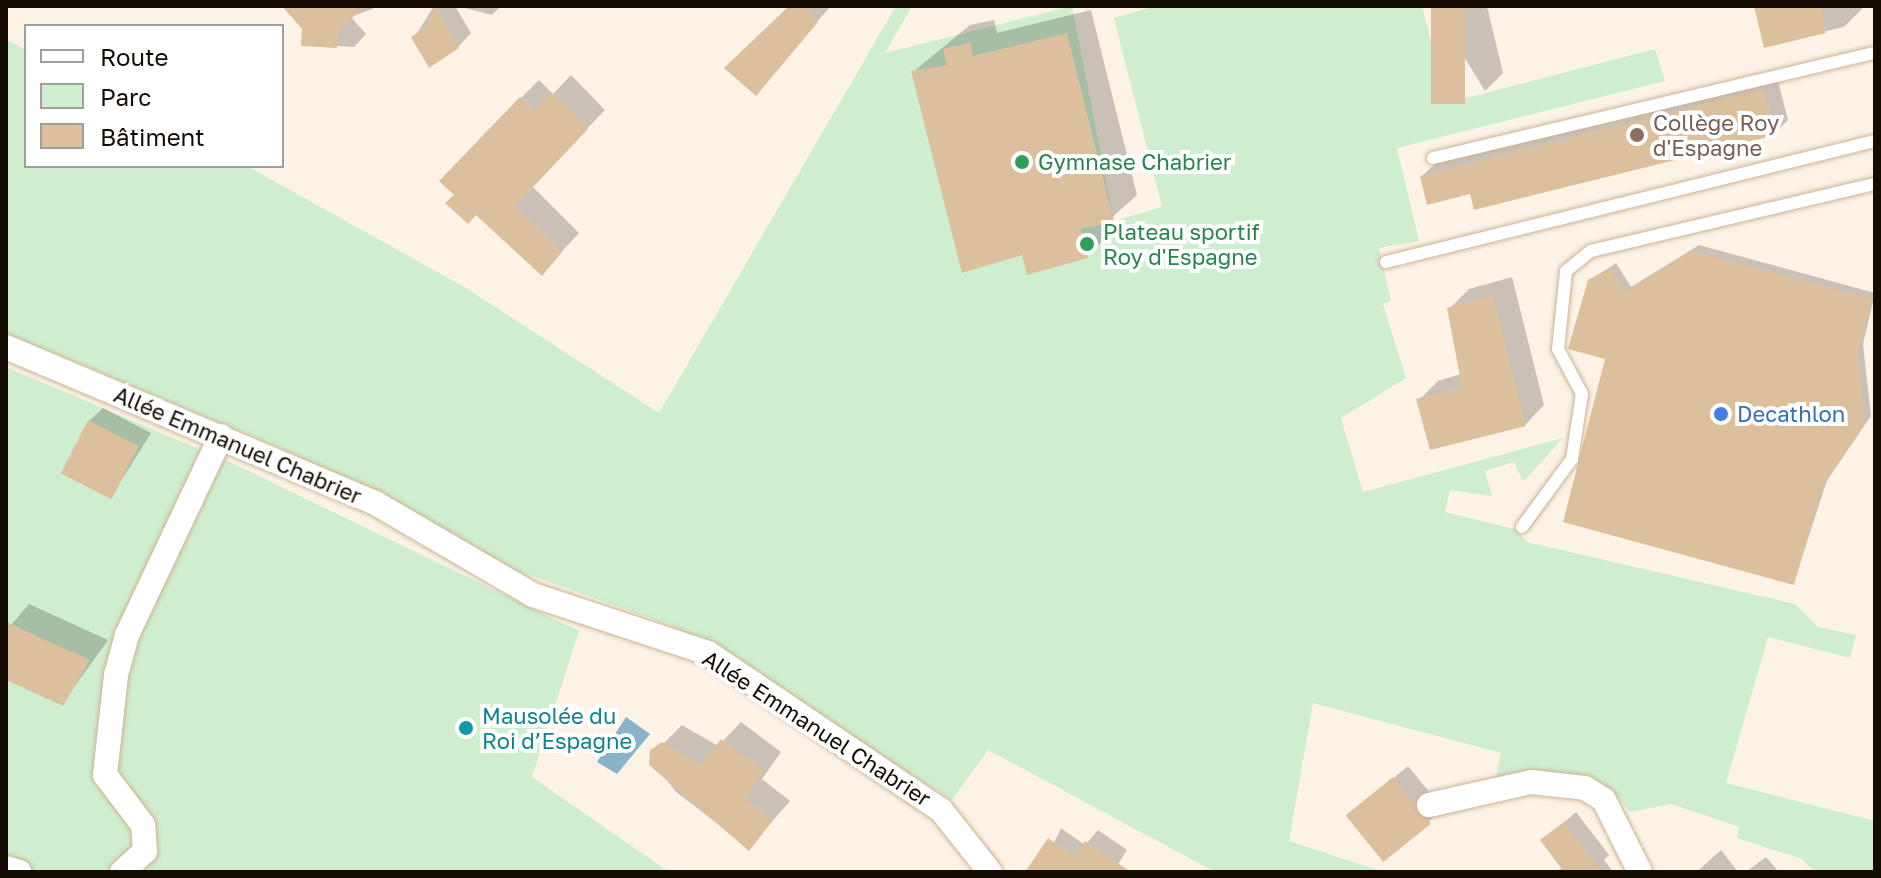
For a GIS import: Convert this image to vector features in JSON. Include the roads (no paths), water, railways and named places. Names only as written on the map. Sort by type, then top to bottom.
[{"type":"street","name":"Allée Emmanuel Chabrier","points":[[6,347],[375,503],[533,595],[708,653],[941,810],[990,872]]},
{"type":"street","points":[[122,872],[145,851],[143,825],[105,775],[116,675],[127,635],[221,436]]},
{"type":"street","points":[[1429,805],[1531,782],[1585,788],[1604,800],[1640,872]]},
{"type":"street","points":[[6,868],[19,872]]},
{"type":"lane","points":[[1433,158],[1875,53]]},
{"type":"lane","points":[[1386,262],[1875,141]]},
{"type":"lane","points":[[1522,527],[1572,459],[1582,394],[1558,349],[1566,271],[1591,251],[1875,184]]},
{"type":"water","points":[[626,717],[650,734],[617,774],[597,762]]},
{"type":"place","name":"Collège Roy d'Espagne","points":[[1637,135]]},
{"type":"place","name":"Gymnase Chabrier","points":[[1022,162]]},
{"type":"place","name":"Plateau sportif Roy d'Espagne","points":[[1087,244]]},
{"type":"place","name":"Decathlon","points":[[1721,414]]},
{"type":"place","name":"Mausolée du Roi d’Espagne","points":[[466,728]]}]
